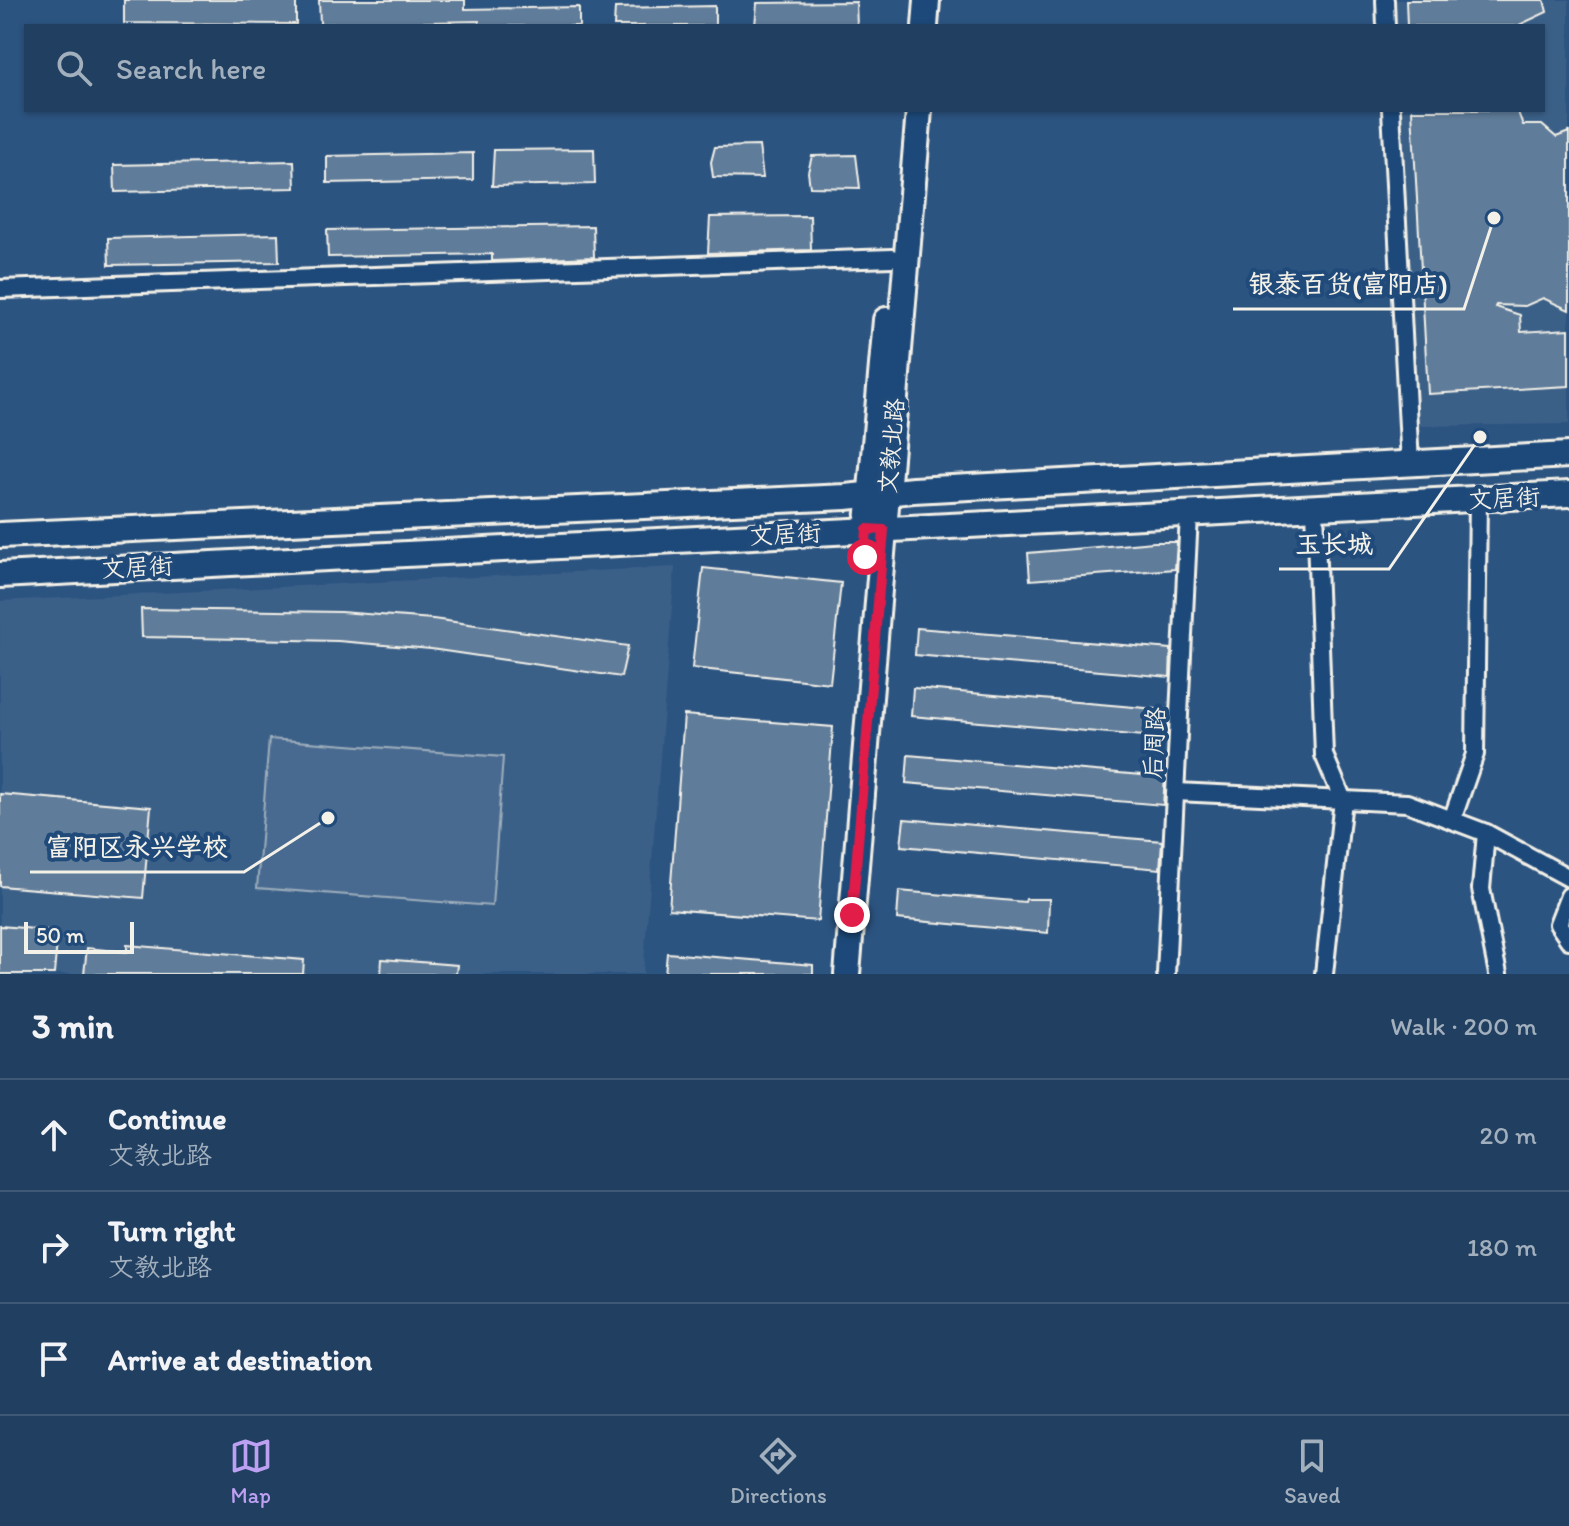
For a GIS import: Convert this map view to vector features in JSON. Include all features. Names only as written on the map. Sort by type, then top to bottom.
[{"type":"main road","points":[[909,24],[911,0]]},
{"type":"main road","points":[[925,24],[927,0]]},
{"type":"main road","name":"文教北路","points":[[878,494],[904,112]]},
{"type":"main road","name":"文教北路","points":[[832,974],[919,112]]},
{"type":"main road","name":"文居街","points":[[0,535],[878,494],[1569,455]]},
{"type":"main road","name":"文居街","points":[[0,575],[1569,494]]},
{"type":"main road","name":"文教北路","points":[[847,974],[875,530]]},
{"type":"street","points":[[1385,0],[1386,24]]},
{"type":"street","points":[[1391,112],[1410,464]]},
{"type":"street","points":[[0,289],[892,258]]},
{"type":"street","points":[[1452,820],[1475,754],[1478,499]]},
{"type":"street","points":[[1315,509],[1324,755],[1343,800],[1324,974]]},
{"type":"street","name":"后周路","points":[[1166,974],[1189,515]]},
{"type":"street","points":[[1176,792],[1407,803],[1486,833],[1569,878]]},
{"type":"street","points":[[1486,833],[1481,889],[1498,974]]},
{"type":"street","points":[[1569,896],[1558,924],[1569,940]]},
{"type":"shaded area","points":[[1396,0],[1569,0],[1569,424],[1416,426],[1401,112],[1545,112],[1545,24],[1397,24]]},
{"type":"shaded area","points":[[675,567],[643,974],[0,974],[0,601]]},
{"type":"shaded area","points":[[269,739],[503,757],[492,906],[257,888]]},
{"type":"building","points":[[124,0],[296,0],[296,24],[124,23]]},
{"type":"building","points":[[319,0],[465,0],[465,9],[579,7],[579,24],[479,24],[479,21],[320,24]]},
{"type":"building","points":[[1406,0],[1544,0],[1547,12],[1521,24],[1407,24]]},
{"type":"building","points":[[856,2],[857,24],[755,24],[757,3]]},
{"type":"building","points":[[715,6],[715,24],[614,24],[615,8]]},
{"type":"building","points":[[1412,112],[1518,112],[1523,125],[1542,125],[1556,137],[1569,132],[1569,310],[1543,298],[1525,306],[1495,307],[1520,315],[1521,332],[1569,329],[1569,386],[1428,394]]},
{"type":"building","points":[[759,146],[763,178],[713,177],[711,162],[715,147]]},
{"type":"building","points":[[594,149],[595,184],[492,186],[494,150]]},
{"type":"building","points":[[473,153],[473,180],[327,183],[327,156]]},
{"type":"building","points":[[856,155],[860,188],[810,187],[808,172],[812,156]]},
{"type":"building","points":[[294,161],[295,188],[115,192],[114,165]]},
{"type":"building","points":[[810,216],[811,250],[708,253],[710,217]]},
{"type":"building","points":[[593,226],[594,257],[492,261],[492,254],[328,257],[327,230]]},
{"type":"building","points":[[278,234],[279,262],[109,265],[108,238]]},
{"type":"building","points":[[1177,542],[1175,569],[1030,580],[1028,553]]},
{"type":"building","points":[[703,568],[841,583],[830,683],[692,668]]},
{"type":"building","points":[[141,609],[340,612],[433,619],[628,646],[621,677],[431,649],[338,641],[142,637]]},
{"type":"building","points":[[917,628],[1171,649],[1170,677],[915,655]]},
{"type":"building","points":[[913,688],[1168,710],[1167,738],[911,716]]},
{"type":"building","points":[[684,715],[833,727],[818,921],[669,909]]},
{"type":"building","points":[[908,755],[1165,777],[1163,805],[906,783]]},
{"type":"building","points":[[0,794],[151,807],[143,898],[0,886]]},
{"type":"building","points":[[904,819],[1162,841],[1160,869],[901,846]]},
{"type":"building","points":[[899,891],[1025,902],[1026,899],[1049,899],[1048,933],[897,919]]},
{"type":"building","points":[[0,926],[58,931],[54,974],[0,974]]},
{"type":"building","points":[[127,945],[304,960],[303,974],[84,974],[87,948],[127,952]]},
{"type":"building","points":[[667,953],[813,965],[813,974],[665,974]]},
{"type":"building","points":[[382,959],[457,965],[456,974],[381,974]]},
{"type":"place","name":"银泰百货(富阳店)","points":[[1494,218]]},
{"type":"place","name":"玉长城","points":[[1480,437]]},
{"type":"place","name":"富阳区永兴学校","points":[[328,818]]},
{"type":"route","points":[[852,915],[884,530],[867,529],[865,557]]}]
